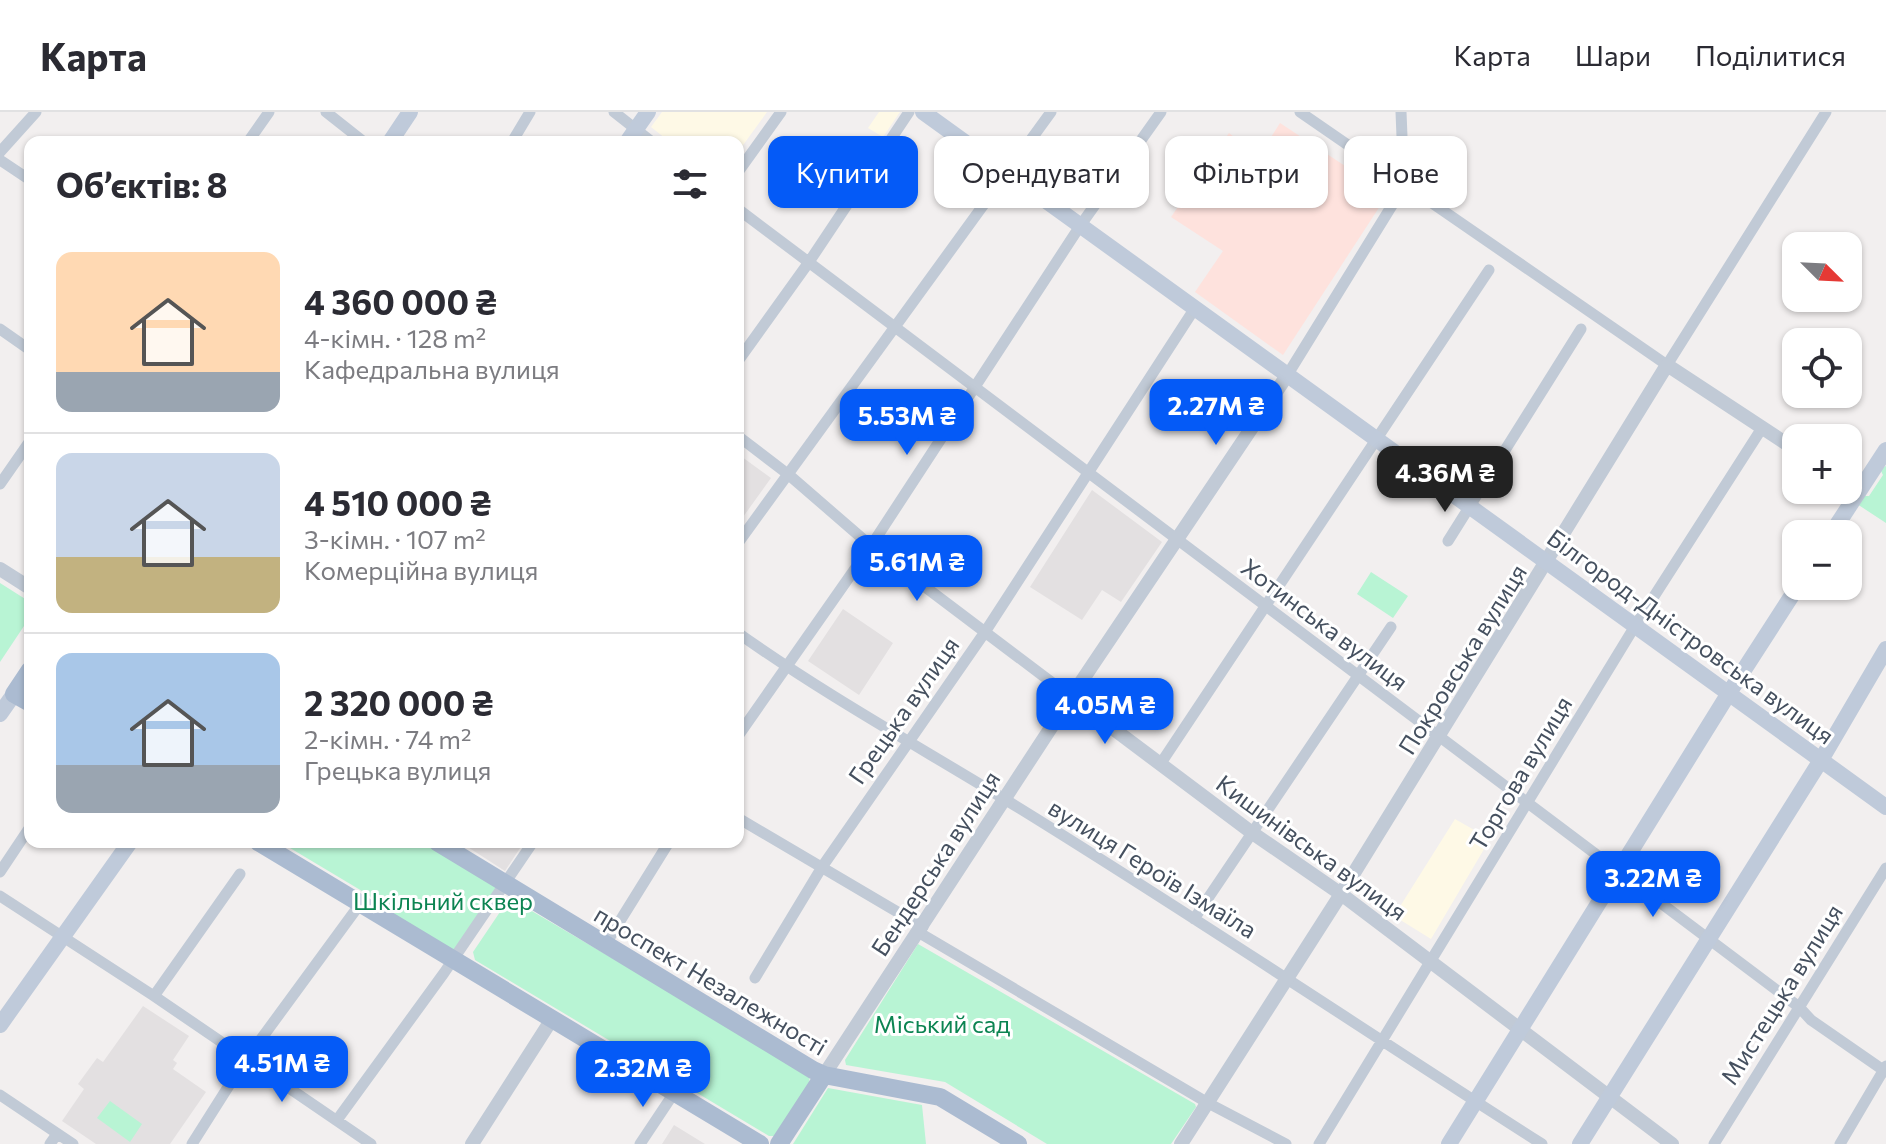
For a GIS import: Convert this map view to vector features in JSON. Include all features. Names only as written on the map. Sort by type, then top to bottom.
[{"type":"main road","points":[[394,136],[410,112]]},
{"type":"main road","points":[[631,136],[648,112]]},
{"type":"main road","name":"Білгород-Дністровська вулиця","points":[[923,112],[956,136]]},
{"type":"main road","name":"Білгород-Дністровська вулиця","points":[[1056,208],[1886,807]]},
{"type":"main road","points":[[1862,477],[1886,450]]},
{"type":"main road","points":[[1449,1144],[1789,600]]},
{"type":"main road","points":[[1580,1144],[1821,760],[1886,649]]},
{"type":"main road","points":[[0,714],[16,695]]},
{"type":"main road","points":[[0,1025],[126,848]]},
{"type":"main road","points":[[268,848],[760,1144]]},
{"type":"main road","name":"проспект Незалежності","points":[[446,848],[824,1075],[940,1097],[1018,1144]]},
{"type":"main road","name":"Бендерська вулиця","points":[[779,1144],[824,1075]]},
{"type":"street","points":[[0,152],[36,112]]},
{"type":"street","points":[[252,136],[269,112]]},
{"type":"street","points":[[326,112],[356,136]]},
{"type":"street","points":[[516,136],[530,112]]},
{"type":"street","points":[[614,112],[631,136]]},
{"type":"street","points":[[744,164],[781,112]]},
{"type":"street","points":[[744,353],[909,112]]},
{"type":"street","points":[[1034,136],[1051,112]]},
{"type":"street","points":[[744,727],[871,546],[972,387],[1161,112]]},
{"type":"street","points":[[1300,112],[1344,143]]},
{"type":"street","points":[[1401,112],[1402,136]]},
{"type":"street","name":"Покровська вулиця","points":[[1181,1144],[1439,738],[1826,112]]},
{"type":"street","points":[[0,160],[24,176]]},
{"type":"street","points":[[744,535],[982,208]]},
{"type":"street","name":"Бендерська вулиця","points":[[824,1075],[1071,697],[1288,374],[1390,208]]},
{"type":"street","points":[[1436,208],[1782,441]]},
{"type":"street","name":"Хотинська вулиця","points":[[744,213],[1799,1007],[1811,1020],[1885,1069]]},
{"type":"street","points":[[1161,763],[1489,270]]},
{"type":"street","name":"Грецька вулиця","points":[[755,978],[822,867],[985,632],[1195,308]]},
{"type":"street","points":[[0,329],[24,346]]},
{"type":"street","points":[[1448,541],[1581,329]]},
{"type":"street","name":"Торгова вулиця","points":[[1319,1144],[1635,626],[1762,428]]},
{"type":"street","name":"Кишинівська вулиця","points":[[744,441],[871,546],[1672,1144]]},
{"type":"street","points":[[0,484],[24,450]]},
{"type":"street","points":[[0,569],[24,584]]},
{"type":"street","points":[[1194,919],[1391,627]]},
{"type":"street","name":"вулиця Героїв Ізмаїла","points":[[744,637],[906,742],[1005,800],[1194,919],[1542,1144]]},
{"type":"street","points":[[744,822],[1208,1103],[1286,1144]]},
{"type":"street","points":[[0,872],[24,836]]},
{"type":"street","points":[[337,1120],[453,960],[529,848]]},
{"type":"street","points":[[605,945],[665,848]]},
{"type":"street","name":"Мистецька вулиця","points":[[1714,1144],[1886,868]]},
{"type":"street","points":[[154,996],[240,874]]},
{"type":"street","points":[[0,896],[154,996],[371,1144]]},
{"type":"street","points":[[192,1144],[247,1059],[360,904]]},
{"type":"street","points":[[472,1144],[552,1019]]},
{"type":"street","points":[[1840,1144],[1885,1069]]},
{"type":"street","points":[[640,1144],[674,1093]]},
{"type":"street","points":[[0,1095],[53,1139],[73,1144]]},
{"type":"shaded area","points":[[662,112],[767,112],[744,144],[744,136],[662,136],[651,127]]},
{"type":"shaded area","points":[[879,112],[900,112],[884,136],[868,128]]},
{"type":"shaded area","points":[[1280,123],[1300,136],[1272,136]]},
{"type":"shaded area","points":[[1328,155],[1344,165],[1344,208],[1379,208],[1283,355],[1195,292],[1223,251],[1171,217],[1177,208],[1328,208]]},
{"type":"shaded area","points":[[744,458],[771,478],[744,516]]},
{"type":"shaded area","points":[[1092,490],[1162,542],[1121,602],[1102,590],[1082,620],[1030,587]]},
{"type":"shaded area","points":[[843,609],[893,643],[859,695],[808,661]]},
{"type":"shaded area","points":[[1455,819],[1490,839],[1431,939],[1394,916]]},
{"type":"shaded area","points":[[469,848],[520,848],[505,871]]},
{"type":"shaded area","points":[[143,1006],[189,1036],[173,1060],[177,1063],[173,1069],[206,1092],[170,1144],[96,1144],[62,1121],[84,1089],[78,1084],[97,1058],[103,1062]]},
{"type":"shaded area","points":[[674,1125],[705,1144],[662,1144]]},
{"type":"green space","points":[[1886,466],[1886,523],[1857,504],[1862,504],[1862,497],[1869,496],[1883,475],[1880,469]]},
{"type":"green space","points":[[1371,572],[1408,596],[1393,618],[1357,594]]},
{"type":"green space","points":[[0,583],[24,598],[24,626],[0,662]]},
{"type":"green space","name":"Шкільний сквер","points":[[290,848],[435,848],[504,885],[453,960],[367,894]]},
{"type":"green space","points":[[513,900],[810,1074],[809,1083],[775,1136],[769,1136],[475,960],[473,952],[506,903]]},
{"type":"green space","name":"Міський сад","points":[[918,944],[1195,1104],[1196,1107],[1171,1144],[1047,1144],[945,1082],[846,1065],[845,1060]]},
{"type":"green space","points":[[828,1088],[922,1105],[926,1144],[793,1144]]},
{"type":"green space","points":[[110,1101],[142,1124],[130,1142],[97,1118]]}]
